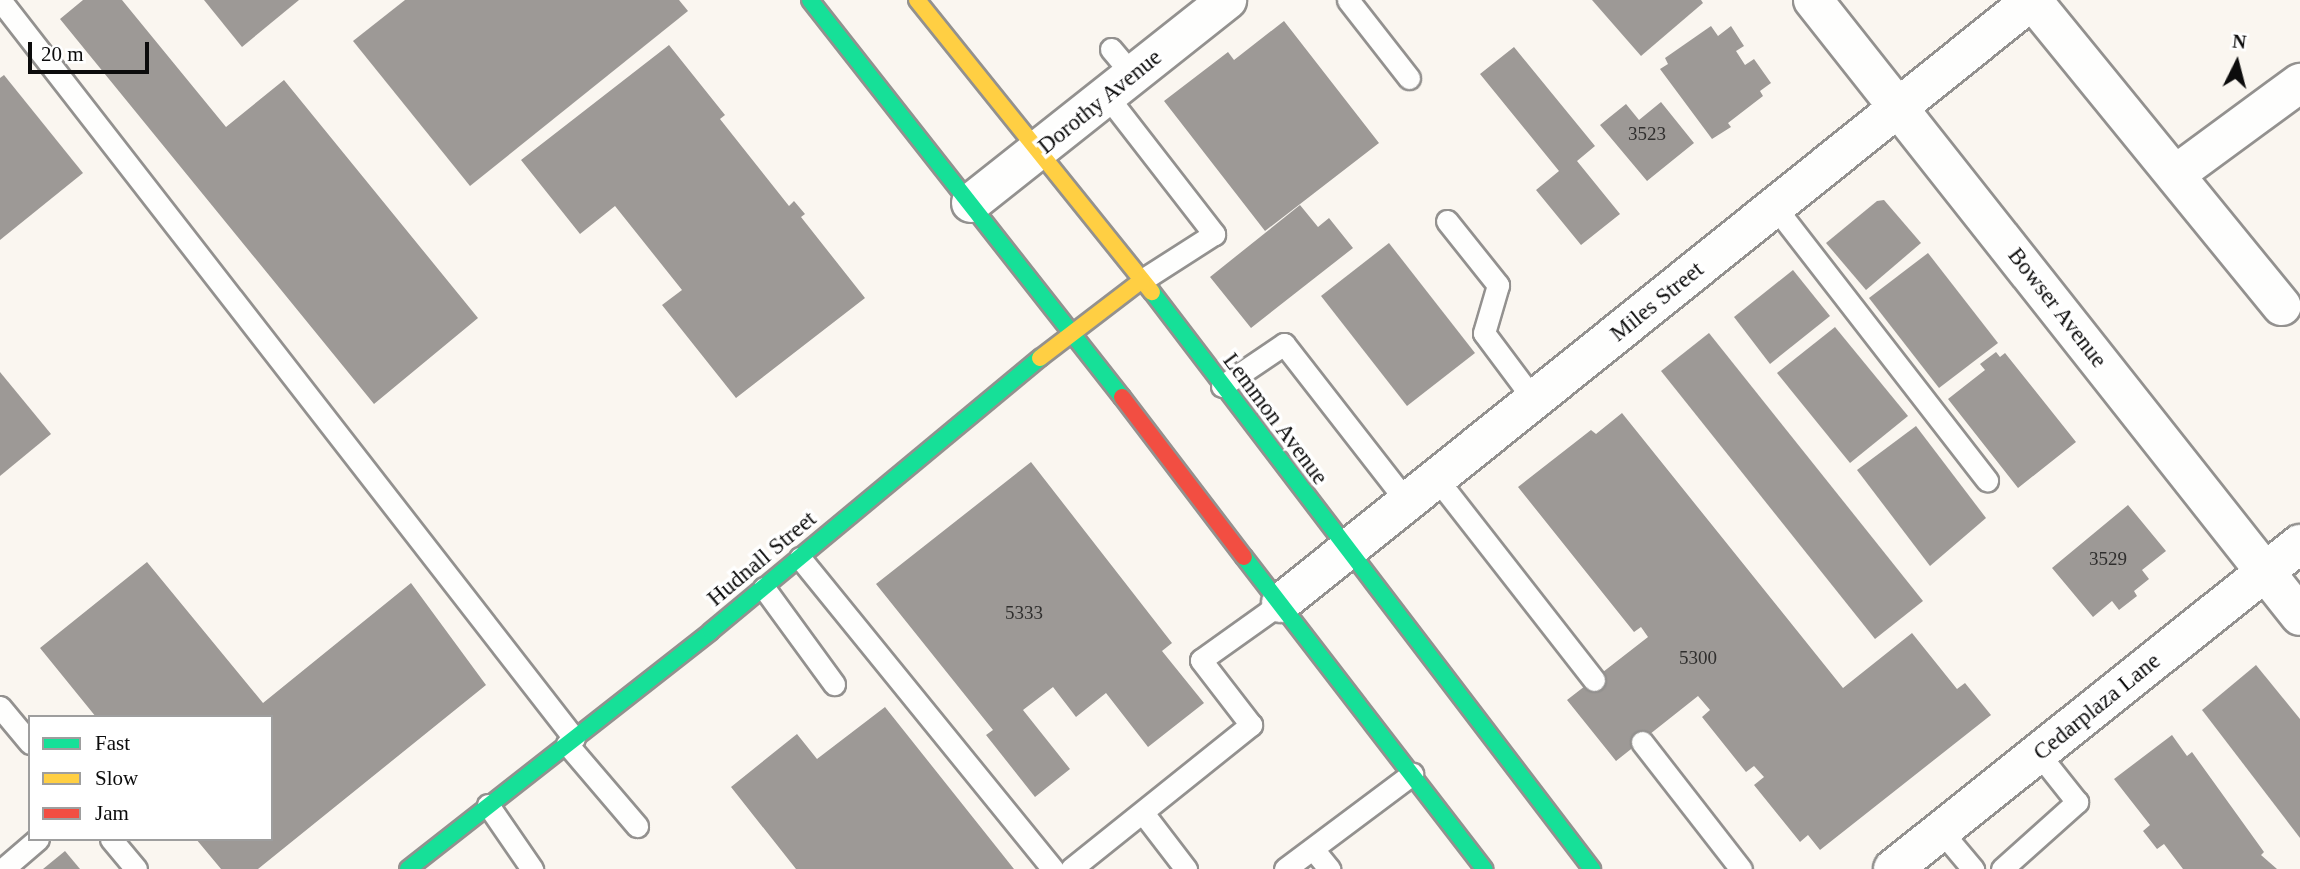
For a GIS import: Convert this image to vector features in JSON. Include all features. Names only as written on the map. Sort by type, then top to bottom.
[{"type":"main road","points":[[810,0],[1072,332],[1484,869]]},
{"type":"main road","name":"Lemmon Avenue","points":[[917,0],[1142,280],[1592,869]]},
{"type":"main road","name":"Hudnall Street","points":[[408,869],[764,588],[1072,332],[1142,280]]},
{"type":"street","name":"Dorothy Avenue","points":[[971,203],[1038,152],[1117,74],[1227,0]]},
{"type":"street","name":"Bowser Avenue","points":[[1813,0],[2300,616]]},
{"type":"street","name":"Miles Street","points":[[1281,603],[2032,0]]},
{"type":"street","points":[[2032,0],[2282,306]]},
{"type":"street","points":[[2176,174],[2300,83]]},
{"type":"street","name":"Cedarplaza Lane","points":[[1893,869],[2300,544]]},
{"type":"lane","points":[[0,0],[637,825]]},
{"type":"lane","points":[[1348,0],[1409,78]]},
{"type":"lane","points":[[1117,74],[1214,234],[1142,280]]},
{"type":"lane","points":[[1775,207],[1987,480]]},
{"type":"lane","points":[[1447,221],[1498,285],[1484,333],[1534,400]]},
{"type":"lane","points":[[1222,386],[1284,344],[1407,502]]},
{"type":"lane","points":[[1437,479],[1594,680]]},
{"type":"lane","points":[[800,558],[1053,869]]},
{"type":"lane","points":[[764,588],[834,684]]},
{"type":"lane","points":[[1071,869],[1251,725],[1201,660],[1281,603]]},
{"type":"lane","points":[[0,707],[28,741]]},
{"type":"lane","points":[[1642,742],[1741,869]]},
{"type":"lane","points":[[2002,869],[2077,802],[2038,753]]},
{"type":"lane","points":[[1285,869],[1412,774]]},
{"type":"lane","points":[[488,805],[532,869]]},
{"type":"lane","points":[[1143,813],[1186,869]]},
{"type":"lane","points":[[1941,831],[1973,869]]},
{"type":"lane","points":[[3,869],[36,841]]},
{"type":"lane","points":[[113,841],[136,869]]},
{"type":"lane","points":[[1313,849],[1329,869]]},
{"type":"building","points":[[83,0],[122,0],[226,127],[284,80],[478,318],[374,404],[60,19]]},
{"type":"building","points":[[204,0],[299,0],[242,47]]},
{"type":"building","points":[[405,0],[679,0],[688,11],[470,186],[353,41]]},
{"type":"building","points":[[1592,0],[1701,0],[1703,3],[1641,56]]},
{"type":"building","points":[[1284,21],[1379,143],[1265,231],[1164,101],[1228,52],[1234,60]]},
{"type":"building","points":[[1711,26],[1718,36],[1731,26],[1744,46],[1736,51],[1745,65],[1754,59],[1771,83],[1760,91],[1763,96],[1728,123],[1731,127],[1712,139],[1660,69],[1668,64],[1665,58]]},
{"type":"building","points":[[669,45],[725,115],[720,119],[789,206],[794,201],[805,214],[801,217],[865,298],[736,398],[662,305],[682,290],[615,206],[580,234],[521,160]]},
{"type":"building","points":[[1514,47],[1595,146],[1577,161],[1620,214],[1581,245],[1536,190],[1559,171],[1480,74]]},
{"type":"building","points":[[4,75],[83,173],[0,240],[0,78]]},
{"type":"building","points":[[1661,102],[1694,143],[1647,181],[1600,125],[1626,104],[1639,120]]},
{"type":"building","points":[[1884,200],[1921,243],[1866,290],[1826,243],[1877,201]]},
{"type":"building","points":[[1300,205],[1318,227],[1329,218],[1353,248],[1251,328],[1210,277]]},
{"type":"building","points":[[1389,243],[1475,353],[1407,406],[1321,296]]},
{"type":"building","points":[[1928,253],[1998,343],[1939,388],[1869,298]]},
{"type":"building","points":[[1793,270],[1830,316],[1770,364],[1734,317]]},
{"type":"building","points":[[1835,327],[1908,416],[1850,463],[1777,373]]},
{"type":"building","points":[[1709,333],[1923,601],[1875,639],[1661,371]]},
{"type":"building","points":[[1996,352],[2000,357],[2005,353],[2076,442],[2018,488],[1948,399],[1985,370],[1980,364]]},
{"type":"building","points":[[0,372],[51,434],[0,476]]},
{"type":"building","points":[[1622,413],[1843,688],[1912,633],[1957,689],[1965,683],[1991,715],[1820,850],[1808,835],[1800,842],[1754,785],[1764,777],[1754,766],[1746,772],[1702,717],[1710,710],[1698,696],[1616,761],[1567,700],[1648,637],[1641,627],[1634,632],[1518,487],[1591,430],[1596,434]]},
{"type":"building","points":[[1916,426],[1986,518],[1930,566],[1857,470]]},
{"type":"building","points":[[1031,462],[1172,643],[1162,651],[1204,703],[1148,747],[1106,693],[1076,717],[1053,687],[1023,710],[1070,769],[1035,797],[986,735],[993,730],[876,584]]},
{"type":"building","points":[[2128,505],[2166,551],[2142,570],[2149,579],[2134,591],[2137,596],[2119,610],[2112,601],[2093,617],[2052,568]]},
{"type":"building","points":[[147,562],[263,703],[411,583],[486,685],[258,869],[221,869],[198,841],[273,841],[273,715],[94,715],[40,648]]},
{"type":"building","points":[[2256,665],[2300,719],[2300,838],[2202,710]]},
{"type":"building","points":[[885,707],[1014,869],[796,869],[731,787],[797,734],[817,759]]},
{"type":"building","points":[[2172,735],[2187,756],[2192,752],[2264,852],[2261,855],[2277,869],[2183,869],[2164,844],[2157,849],[2143,831],[2150,825],[2114,779]]},
{"type":"building","points":[[65,851],[80,869],[43,869]]},
{"type":"traffic: fast","points":[[810,0],[1122,397]]},
{"type":"traffic: fast","points":[[1152,292],[1592,869]]},
{"type":"traffic: fast","points":[[408,869],[711,631],[1040,358]]},
{"type":"traffic: fast","points":[[1244,557],[1484,869]]},
{"type":"traffic: slow","points":[[917,0],[1152,292]]},
{"type":"traffic: slow","points":[[1040,358],[1142,280]]},
{"type":"traffic: jam","points":[[1122,397],[1244,557]]}]
